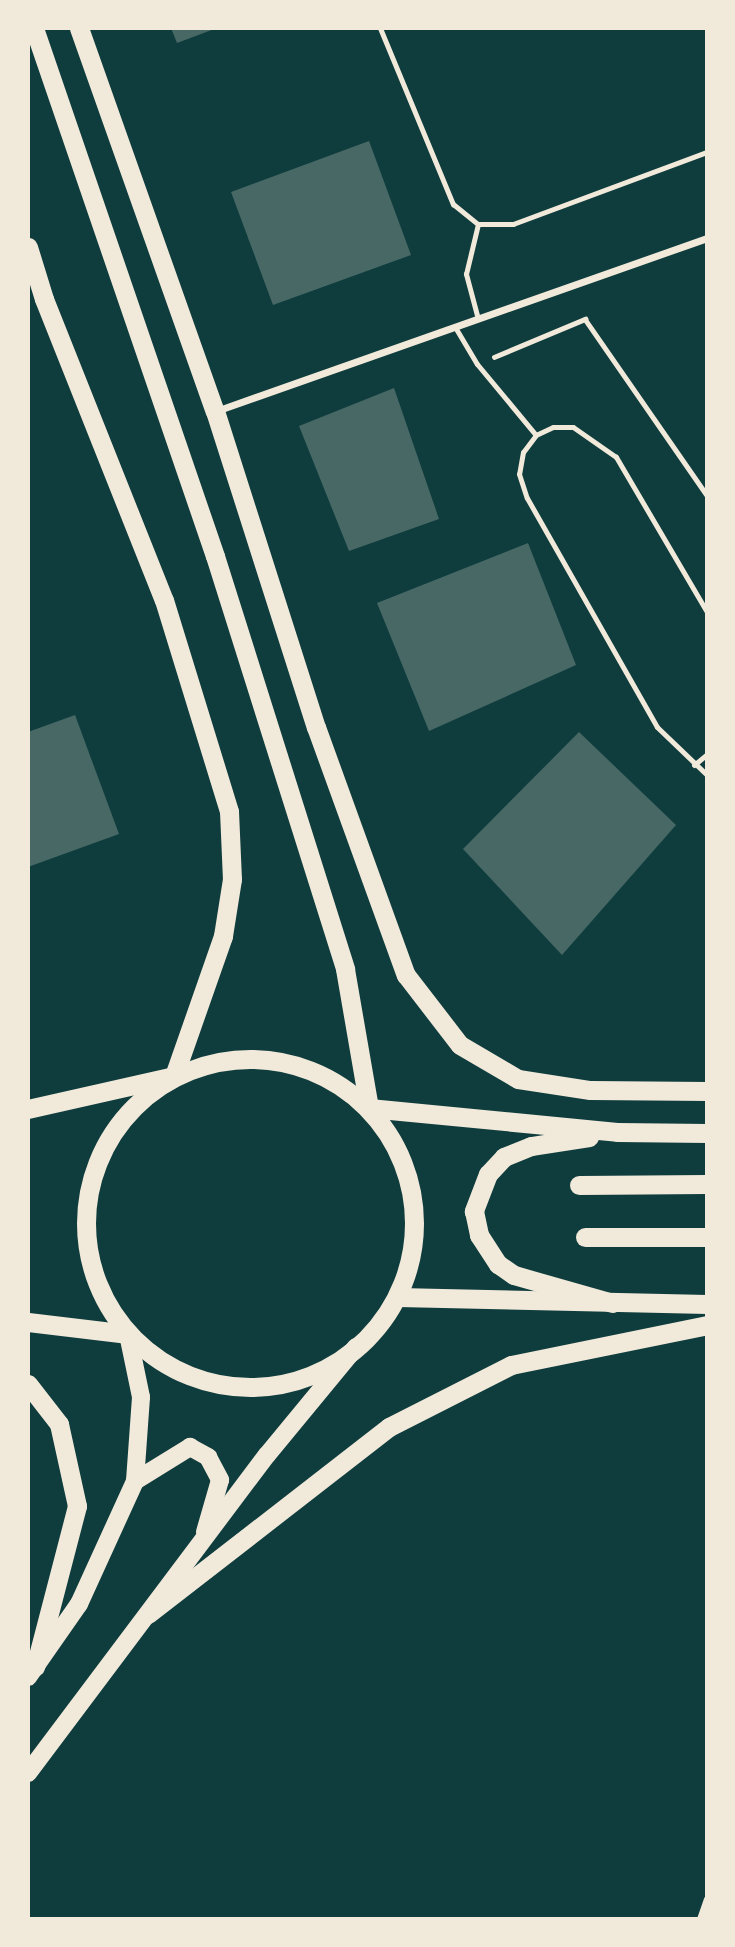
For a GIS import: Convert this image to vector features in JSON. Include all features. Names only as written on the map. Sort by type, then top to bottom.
[{"type":"highway","points":[[34,28],[215,556],[337,943],[369,1108]]},
{"type":"highway","points":[[79,28],[215,411],[316,727],[406,975],[460,1045],[518,1079],[590,1090],[707,1091]]},
{"type":"highway","points":[[28,247],[44,299],[164,600],[229,811],[232,879],[223,936],[174,1076],[134,1105],[104,1145],[87,1193],[86,1243],[100,1292],[128,1334],[169,1366],[219,1385],[272,1386],[323,1371],[356,1347],[398,1297],[412,1259],[416,1218],[410,1178],[394,1141],[369,1108],[327,1077],[277,1060],[225,1059],[174,1076],[28,1109]]},
{"type":"highway","points":[[369,1108],[617,1132],[707,1133]]},
{"type":"highway","points":[[612,1303],[514,1275],[498,1264],[479,1235],[474,1211],[488,1174],[504,1157],[531,1146],[617,1132]]},
{"type":"highway","points":[[579,1185],[707,1184]]},
{"type":"highway","points":[[585,1237],[707,1237]]},
{"type":"highway","points":[[398,1297],[707,1304]]},
{"type":"highway","points":[[28,1322],[128,1334]]},
{"type":"highway","points":[[148,1614],[389,1427],[511,1365],[707,1325]]},
{"type":"highway","points":[[28,1384],[59,1424],[77,1506],[31,1672]]},
{"type":"main road","points":[[31,1672],[79,1604],[135,1481],[141,1397],[128,1334]]},
{"type":"main road","points":[[28,1773],[202,1542],[356,1347]]},
{"type":"main road","points":[[135,1481],[190,1447],[208,1457],[220,1480],[202,1542]]},
{"type":"street","points":[[215,411],[707,238]]},
{"type":"street","points":[[700,1919],[707,1899]]},
{"type":"lane","points":[[380,28],[453,204],[478,223],[513,224],[707,152]]},
{"type":"lane","points":[[478,223],[466,274],[478,319]]},
{"type":"lane","points":[[455,327],[477,364],[536,435]]},
{"type":"lane","points":[[707,612],[617,457],[573,427],[554,427],[536,435],[523,452],[519,474],[527,498],[657,726],[707,775]]},
{"type":"lane","points":[[694,765],[707,754]]},
{"type":"path","points":[[477,364],[585,319],[707,495]]},
{"type":"building","points":[[171,28],[217,28],[177,43]]},
{"type":"building","points":[[369,141],[411,255],[273,305],[231,192]]},
{"type":"building","points":[[394,388],[439,519],[349,551],[299,426]]},
{"type":"building","points":[[528,543],[576,665],[429,731],[377,603]]},
{"type":"building","points":[[75,715],[119,834],[28,867],[28,732]]},
{"type":"building","points":[[579,732],[676,825],[562,955],[463,849]]}]
